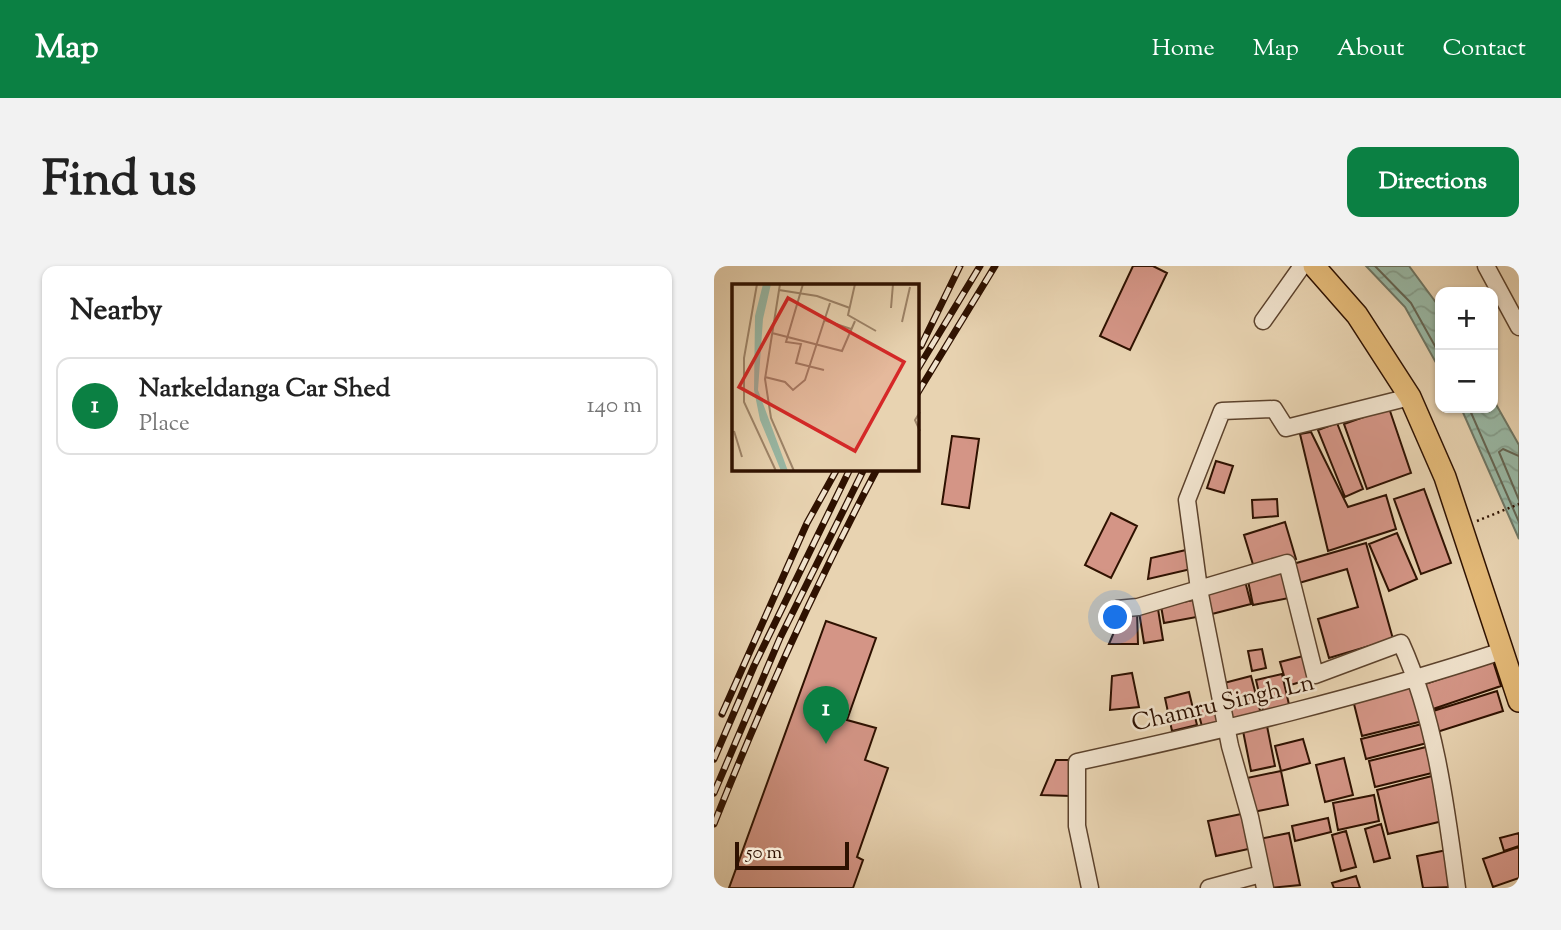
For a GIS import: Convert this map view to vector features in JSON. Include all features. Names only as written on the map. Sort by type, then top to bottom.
[{"type":"main road","points":[[1314,266],[1357,315],[1410,397],[1445,477],[1519,701]]},
{"type":"street","points":[[1263,321],[1302,266]]},
{"type":"street","points":[[1486,266],[1519,327]]},
{"type":"street","points":[[1209,888],[1263,881],[1227,730],[1199,589],[1187,500],[1222,411],[1274,410],[1286,428],[1410,397]]},
{"type":"street","points":[[1117,609],[1138,607],[1287,563],[1315,674],[1401,643],[1417,679],[1448,820],[1457,888]]},
{"type":"street","name":"Chamru Singh Ln","points":[[1090,888],[1077,826],[1077,762],[1227,730],[1417,679],[1502,651]]},
{"type":"path","points":[[1461,527],[1519,504]]},
{"type":"water","points":[[1366,266],[1409,266],[1435,301],[1435,361],[1405,307]]},
{"type":"water","points":[[1498,408],[1519,445],[1519,539],[1463,413],[1498,413]]},
{"type":"building","points":[[1133,266],[1153,266],[1167,273],[1130,350],[1100,336]]},
{"type":"building","points":[[1389,408],[1411,473],[1367,489],[1344,424]]},
{"type":"building","points":[[1337,423],[1363,489],[1345,497],[1318,430]]},
{"type":"building","points":[[1311,432],[1348,507],[1386,495],[1396,529],[1328,551],[1300,434]]},
{"type":"building","points":[[952,436],[979,439],[969,508],[942,504]]},
{"type":"building","points":[[1216,461],[1233,466],[1224,493],[1207,488]]},
{"type":"building","points":[[1424,489],[1451,563],[1421,574],[1394,499]]},
{"type":"building","points":[[1277,499],[1278,516],[1253,518],[1252,500]]},
{"type":"building","points":[[1111,513],[1137,526],[1111,578],[1085,565]]},
{"type":"building","points":[[1285,522],[1296,559],[1255,571],[1244,535]]},
{"type":"building","points":[[1397,533],[1417,579],[1389,591],[1369,544]]},
{"type":"building","points":[[1366,543],[1393,639],[1329,658],[1318,619],[1358,607],[1347,569],[1299,583],[1293,564]]},
{"type":"building","points":[[1186,550],[1191,569],[1148,579],[1151,558]]},
{"type":"building","points":[[1283,568],[1289,598],[1253,605],[1247,576]]},
{"type":"building","points":[[1245,581],[1251,604],[1208,615],[1203,591]]},
{"type":"building","points":[[1199,599],[1202,616],[1164,623],[1161,606]]},
{"type":"building","points":[[1158,609],[1163,640],[1144,643],[1139,612]]},
{"type":"building","points":[[1137,612],[1138,644],[1109,644],[1122,613]]},
{"type":"building","points":[[826,621],[876,638],[847,720],[876,728],[865,760],[888,768],[857,857],[863,860],[853,888],[729,888]]},
{"type":"building","points":[[1262,649],[1266,668],[1252,671],[1248,651]]},
{"type":"building","points":[[1307,655],[1314,678],[1287,686],[1280,662]]},
{"type":"building","points":[[1493,661],[1501,686],[1430,710],[1422,685]]},
{"type":"building","points":[[1132,673],[1139,707],[1110,710],[1112,676]]},
{"type":"building","points":[[1282,674],[1290,709],[1264,715],[1256,680]]},
{"type":"building","points":[[1251,676],[1261,714],[1233,721],[1224,683]]},
{"type":"building","points":[[1414,685],[1423,721],[1362,736],[1353,700]]},
{"type":"building","points":[[1497,691],[1503,711],[1437,732],[1430,712]]},
{"type":"building","points":[[1189,692],[1197,725],[1172,731],[1165,698]]},
{"type":"building","points":[[1216,703],[1222,725],[1203,730],[1197,708]]},
{"type":"building","points":[[1422,724],[1427,743],[1366,759],[1361,739]]},
{"type":"building","points":[[1267,726],[1275,766],[1251,771],[1243,731]]},
{"type":"building","points":[[1303,739],[1310,763],[1281,771],[1275,746]]},
{"type":"building","points":[[1426,747],[1432,773],[1375,787],[1369,761]]},
{"type":"building","points":[[1344,758],[1353,795],[1325,802],[1316,765]]},
{"type":"building","points":[[1056,760],[1072,760],[1071,796],[1041,795]]},
{"type":"building","points":[[1281,771],[1288,805],[1253,812],[1247,778]]},
{"type":"building","points":[[1432,776],[1443,821],[1388,834],[1377,790]]},
{"type":"building","points":[[1374,795],[1379,821],[1338,830],[1333,803]]},
{"type":"building","points":[[1246,813],[1253,848],[1216,856],[1208,821]]},
{"type":"building","points":[[1328,818],[1331,832],[1295,841],[1292,826]]},
{"type":"building","points":[[1381,824],[1390,858],[1374,862],[1365,829]]},
{"type":"building","points":[[1346,831],[1356,867],[1341,871],[1332,835]]},
{"type":"building","points":[[1289,833],[1300,885],[1269,888],[1259,839]]},
{"type":"building","points":[[1519,833],[1519,846],[1504,851],[1500,838]]},
{"type":"building","points":[[1519,847],[1519,878],[1493,887],[1483,859]]},
{"type":"building","points":[[1447,850],[1454,887],[1423,888],[1417,856]]},
{"type":"building","points":[[1356,876],[1360,888],[1334,888],[1332,883]]},
{"type":"railway","points":[[921,346],[960,266]]},
{"type":"railway","points":[[919,367],[980,266]]},
{"type":"railway","points":[[919,391],[995,266]]},
{"type":"railway","points":[[722,714],[807,523],[836,471]]},
{"type":"railway","points":[[714,759],[754,666],[849,471]]},
{"type":"railway","points":[[714,793],[780,638],[863,471]]},
{"type":"railway","points":[[714,824],[791,644],[876,471]]},
{"type":"place","name":"Narkeldanga Car Shed","points":[[826,744]]}]
